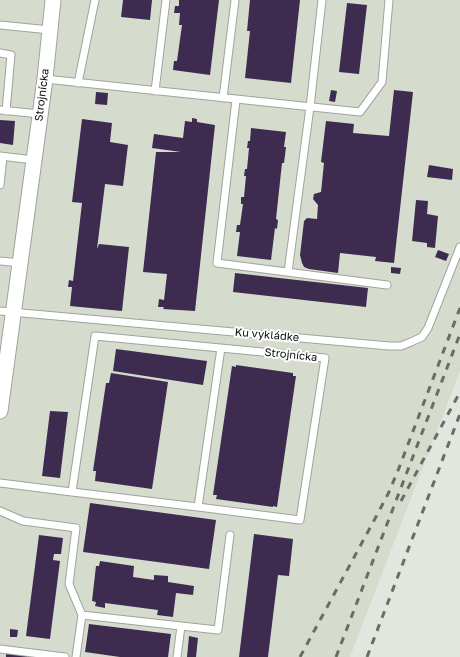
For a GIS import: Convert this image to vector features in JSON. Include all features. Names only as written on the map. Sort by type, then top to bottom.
[{"type":"street","name":"Strojnícka","points":[[0,411],[7,312],[20,263],[45,79],[53,0]]},
{"type":"lane","points":[[78,83],[95,0]]},
{"type":"lane","points":[[155,91],[166,0]]},
{"type":"lane","points":[[223,98],[235,0]]},
{"type":"lane","points":[[288,272],[310,107],[322,0]]},
{"type":"lane","points":[[45,79],[360,112],[382,82],[389,0]]},
{"type":"lane","points":[[0,26],[50,30]]},
{"type":"lane","points":[[0,53],[12,55],[3,111],[40,114]]},
{"type":"lane","points":[[236,100],[217,263],[387,285]]},
{"type":"lane","points":[[0,185],[2,156],[34,160]]},
{"type":"lane","name":"Ku vykládke","points":[[7,312],[401,346],[422,337],[428,328],[460,247]]},
{"type":"lane","points":[[0,261],[20,263]]},
{"type":"lane","name":"Strojnícka","points":[[0,483],[72,492],[198,507],[300,520],[325,358],[95,336],[72,492]]},
{"type":"lane","points":[[198,507],[221,348]]},
{"type":"lane","points":[[0,511],[23,521],[76,528],[68,584],[82,615],[76,657]]},
{"type":"lane","points":[[82,615],[218,630],[230,535]]},
{"type":"lane","points":[[177,657],[181,626]]},
{"type":"lane","points":[[0,649],[65,657]]},
{"type":"shaded area","points":[[0,0],[460,0],[460,371],[350,657],[0,657]]},
{"type":"building","points":[[123,0],[152,0],[150,20],[121,17]]},
{"type":"building","points":[[179,0],[219,0],[210,75],[173,70],[174,61],[177,61],[182,25],[179,25],[180,13],[174,13],[175,6],[179,6]]},
{"type":"building","points":[[250,0],[300,0],[291,83],[245,78],[250,31],[247,31]]},
{"type":"building","points":[[347,3],[367,5],[359,74],[339,72]]},
{"type":"building","points":[[331,90],[337,91],[335,102],[329,101]]},
{"type":"building","points":[[394,90],[413,92],[394,263],[375,261],[376,257],[340,253],[338,273],[304,267],[300,255],[304,221],[307,218],[317,219],[318,205],[313,199],[314,194],[321,192],[324,163],[321,162],[326,121],[354,124],[353,133],[389,136]]},
{"type":"building","points":[[96,92],[108,93],[107,105],[95,104]]},
{"type":"building","points":[[192,118],[197,119],[197,122],[215,125],[195,311],[163,309],[164,307],[158,307],[159,299],[164,300],[167,274],[143,272],[156,152],[181,152],[152,148],[154,134],[183,138],[185,121],[192,122]]},
{"type":"building","points":[[82,119],[112,123],[110,142],[128,145],[123,186],[105,184],[97,249],[99,244],[129,247],[122,311],[70,306],[72,287],[68,287],[69,280],[73,281],[82,203],[72,202]]},
{"type":"building","points":[[0,120],[15,121],[13,145],[0,143]]},
{"type":"building","points":[[251,128],[286,132],[284,147],[286,147],[284,163],[282,163],[276,219],[278,220],[277,229],[275,228],[271,260],[237,256],[240,232],[236,232],[237,225],[240,225],[243,204],[241,204],[241,197],[244,197],[246,176],[244,176],[245,169],[247,169],[249,148],[247,148],[248,141],[250,141]]},
{"type":"building","points":[[429,165],[453,169],[452,180],[427,177]]},
{"type":"building","points":[[416,200],[428,201],[427,214],[438,216],[435,248],[427,247],[427,243],[412,241]]},
{"type":"building","points":[[438,250],[449,254],[446,261],[435,257]]},
{"type":"building","points":[[391,267],[401,268],[400,274],[391,273]]},
{"type":"building","points":[[235,273],[368,288],[366,307],[233,292]]},
{"type":"building","points":[[116,349],[207,361],[203,385],[113,371]]},
{"type":"building","points":[[236,365],[293,373],[293,376],[296,376],[277,507],[216,499],[217,495],[213,495],[232,366],[236,367]]},
{"type":"building","points":[[111,373],[168,382],[152,489],[95,481],[96,471],[93,471],[106,383],[109,383]]},
{"type":"building","points":[[50,411],[68,412],[60,478],[42,476]]},
{"type":"building","points":[[90,503],[216,520],[209,569],[83,552]]},
{"type":"building","points":[[254,534],[293,539],[289,576],[278,575],[268,657],[239,657]]},
{"type":"building","points":[[39,535],[63,538],[61,554],[54,554],[53,560],[60,561],[50,639],[26,636]]},
{"type":"building","points":[[100,561],[134,566],[133,577],[154,580],[154,575],[168,576],[168,582],[194,586],[193,595],[176,593],[173,617],[157,615],[158,610],[105,603],[105,608],[95,606],[96,602],[92,601],[96,566],[99,566]]},
{"type":"building","points":[[89,624],[171,634],[168,657],[120,657],[85,652]]},
{"type":"building","points":[[10,629],[18,630],[17,637],[10,637]]},
{"type":"building","points":[[189,636],[198,638],[196,657],[187,657]]},
{"type":"building","points":[[6,653],[27,656],[27,657],[6,657]]},
{"type":"railway","points":[[300,657],[389,492],[460,308]]},
{"type":"railway","points":[[336,657],[460,334]]},
{"type":"railway","points":[[401,501],[460,392]]},
{"type":"railway","points":[[367,657],[460,414]]}]
